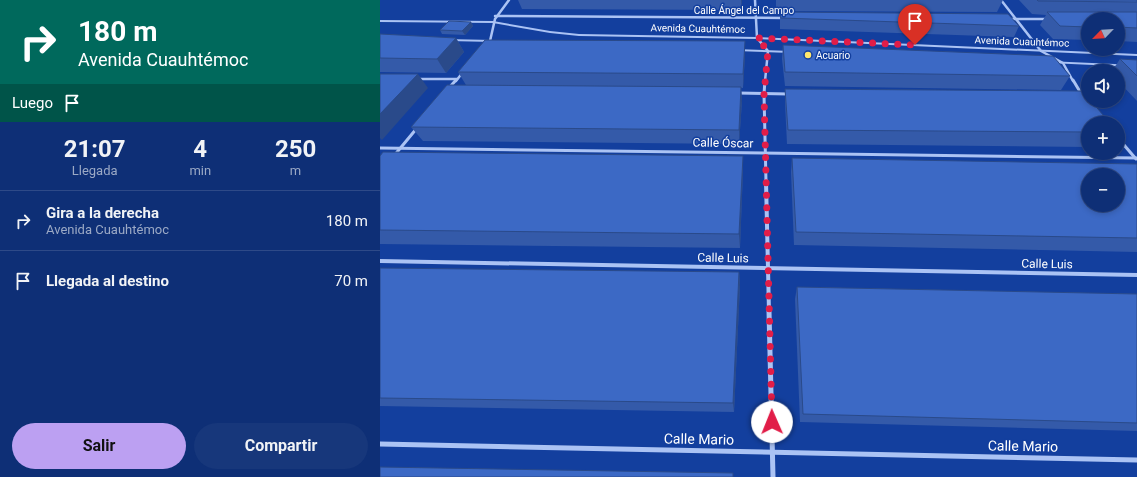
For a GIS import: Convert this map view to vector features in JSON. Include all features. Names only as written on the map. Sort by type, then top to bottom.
[{"type":"street","points":[[485,46],[490,41],[495,16],[509,0]]},
{"type":"street","points":[[755,0],[754,18],[757,38],[768,51],[764,94],[773,477]]},
{"type":"street","points":[[1001,0],[1041,51],[1062,63],[1083,97],[1075,97]]},
{"type":"street","name":"Calle Ángel del Campo","points":[[495,16],[786,18]]},
{"type":"street","points":[[1000,19],[1048,19]]},
{"type":"street","name":"Avenida Cuauhtémoc","points":[[380,21],[493,22],[550,32],[579,34],[757,38],[1137,55]]},
{"type":"street","points":[[443,40],[498,41]]},
{"type":"street","name":"Avenida Cuauhtémoc","points":[[728,50],[800,52]]},
{"type":"street","name":"Avenida Cuauhtémoc","points":[[1047,62],[1137,66]]},
{"type":"street","points":[[453,90],[448,90],[466,68]]},
{"type":"street","points":[[411,79],[457,79]]},
{"type":"street","points":[[730,93],[796,94]]},
{"type":"street","points":[[388,162],[420,124]]},
{"type":"street","points":[[1125,146],[1136,159]]},
{"type":"street","name":"Calle Óscar","points":[[380,148],[401,147],[1136,159]]},
{"type":"street","name":"Calle Luis","points":[[380,261],[1137,276]]},
{"type":"street","name":"Calle Mario","points":[[380,444],[1137,460]]},
{"type":"building","points":[[1037,0],[1137,0],[1137,2],[1038,1]]},
{"type":"building","points":[[780,12],[1008,14],[1019,26],[781,18]]},
{"type":"building","points":[[1047,12],[1081,12],[1081,27],[1060,26]]},
{"type":"building","points":[[1125,12],[1137,12],[1137,28],[1125,27]]},
{"type":"building","points":[[449,21],[471,22],[462,31],[440,30]]},
{"type":"building","points":[[380,34],[456,38],[437,59],[380,58]]},
{"type":"building","points":[[485,40],[745,41],[743,74],[458,72]]},
{"type":"building","points":[[783,45],[1053,56],[1070,76],[785,72]]},
{"type":"building","points":[[1120,59],[1137,60],[1137,76]]},
{"type":"building","points":[[380,74],[418,74],[380,114]]},
{"type":"building","points":[[447,85],[741,87],[739,130],[411,127]]},
{"type":"building","points":[[785,89],[1081,91],[1081,108],[1097,108],[1104,116],[1081,116],[1081,132],[788,130]]},
{"type":"building","points":[[383,152],[743,156],[739,234],[380,230],[380,156]]},
{"type":"building","points":[[792,158],[1137,164],[1137,238],[796,232]]},
{"type":"building","points":[[380,268],[739,272],[733,403],[380,398]]},
{"type":"building","points":[[797,287],[1137,294],[1137,423],[803,414]]},
{"type":"building","points":[[380,467],[733,473],[733,477],[380,477]]},
{"type":"place","name":"Acuario","points":[[808,55]]},
{"type":"route","points":[[772,422],[764,94],[768,51],[757,38],[915,45]]}]
